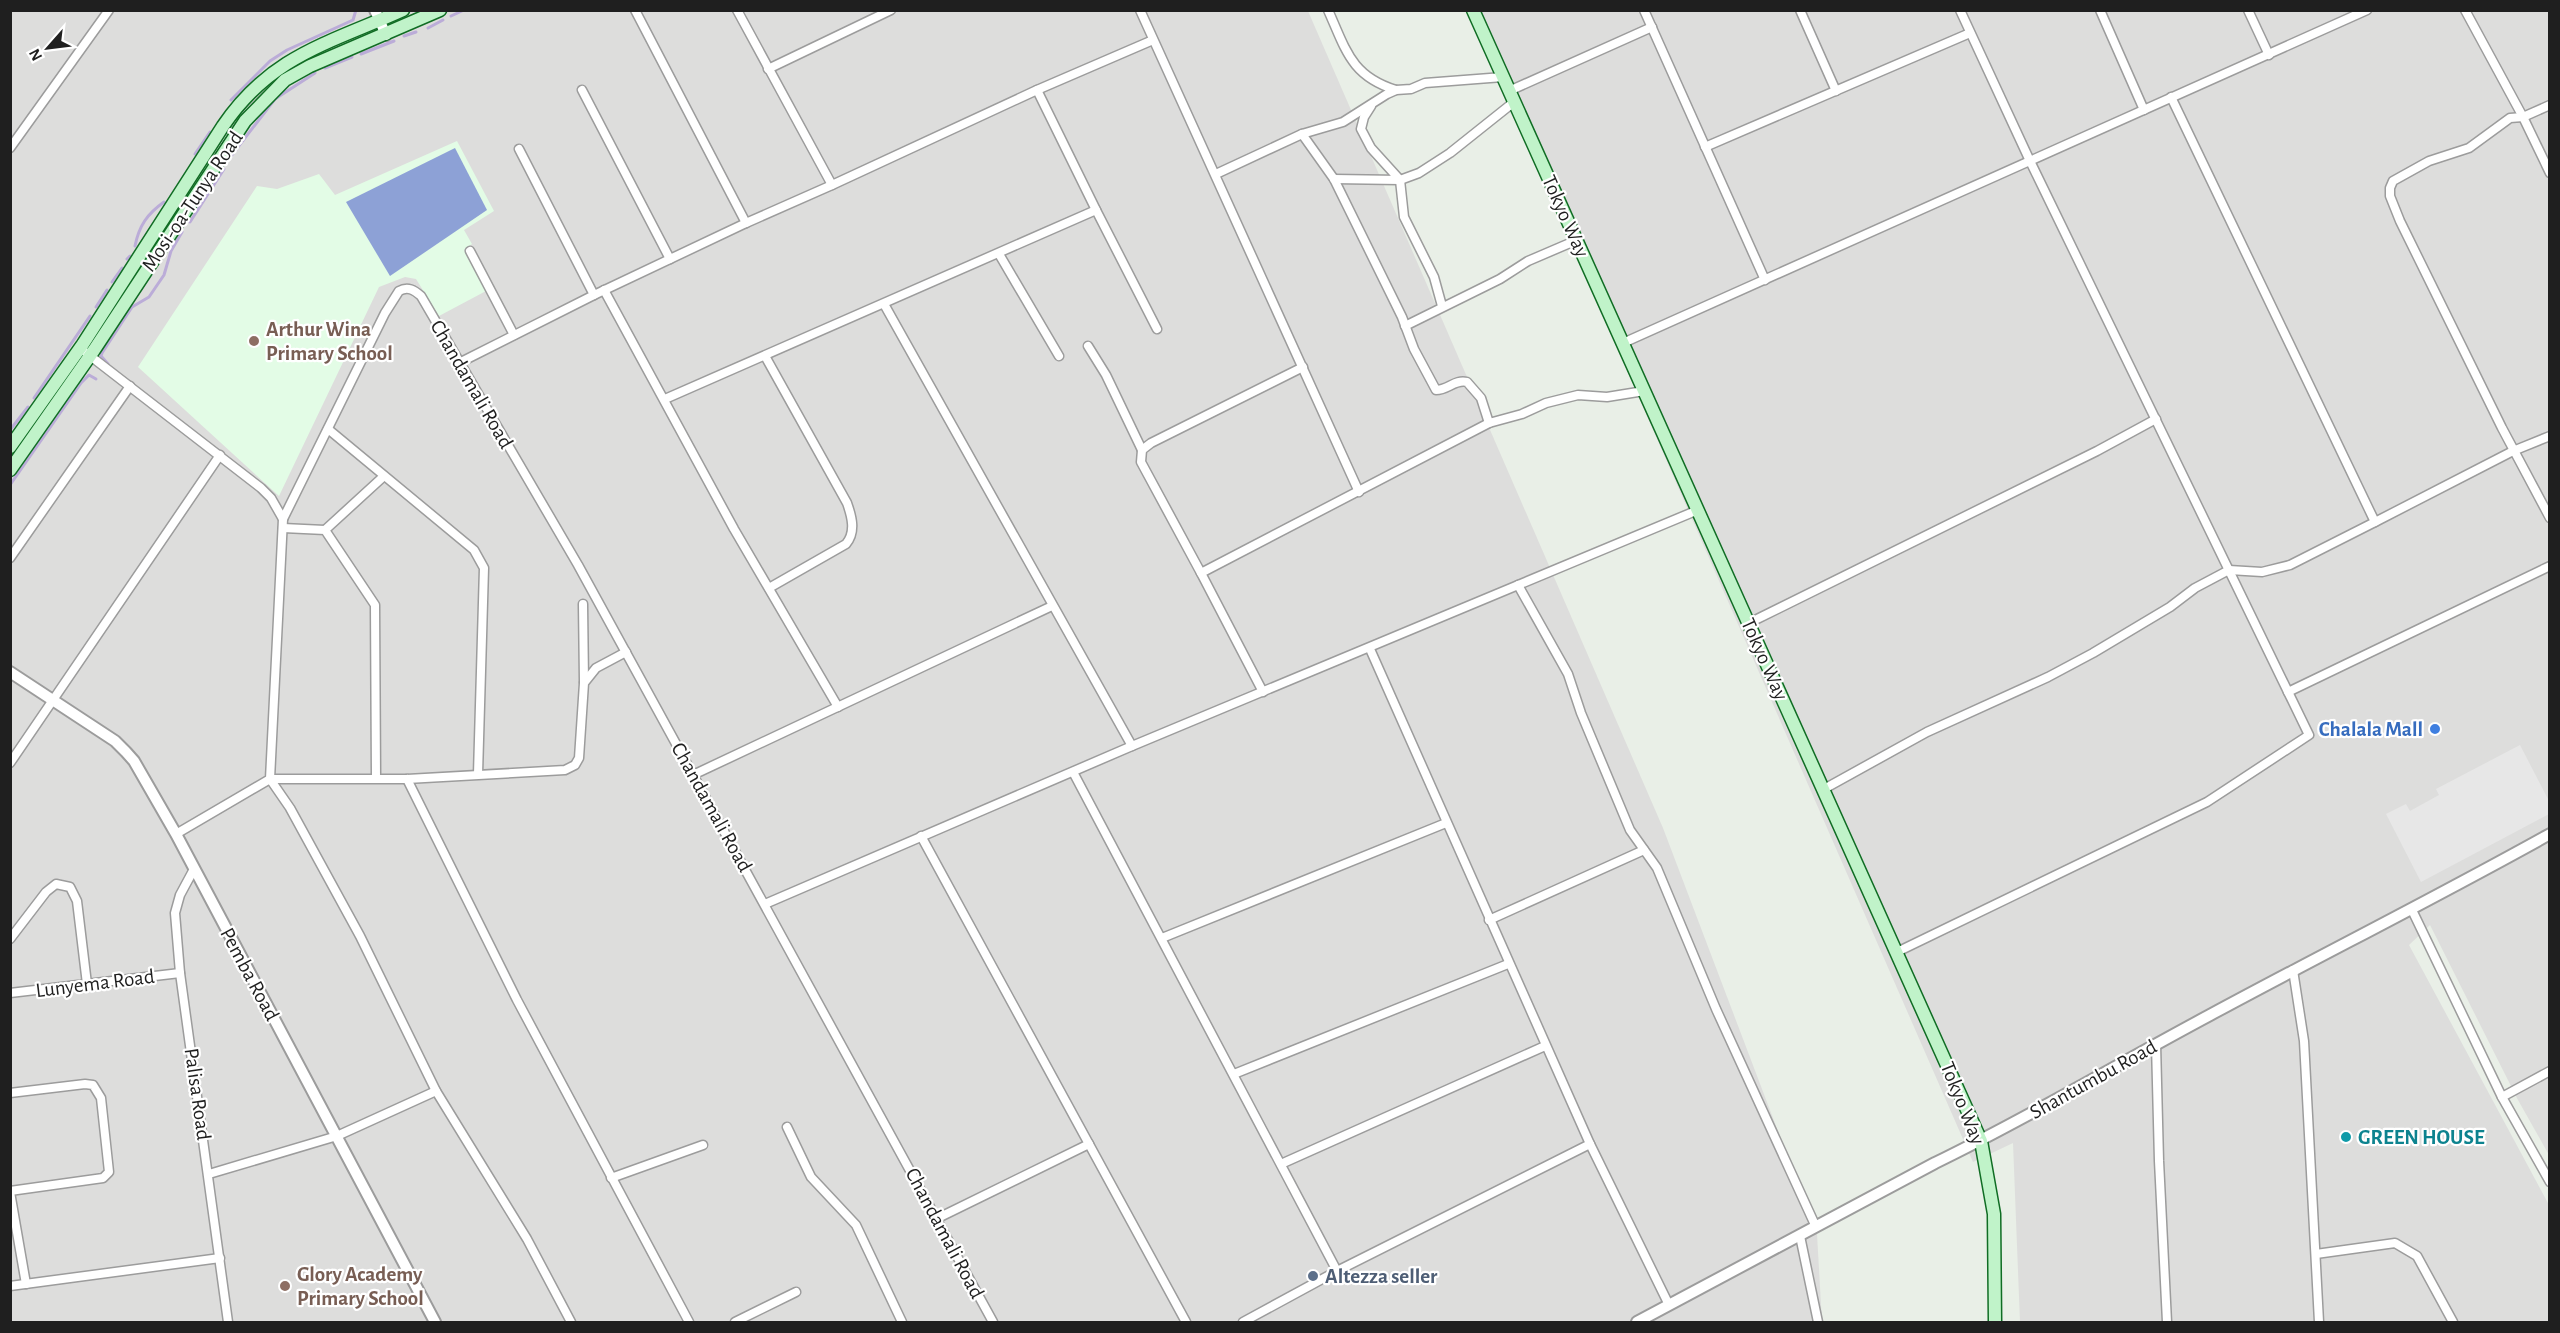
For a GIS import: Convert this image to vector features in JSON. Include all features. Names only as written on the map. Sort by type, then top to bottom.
[{"type":"main road","name":"Mosi-oa-Tunya Road","points":[[11,468],[223,126],[244,99],[272,73],[303,52],[378,16],[404,10]]},
{"type":"main road","name":"Mosi-oa-Tunya Road","points":[[10,447],[85,351],[245,121],[261,103],[285,80],[310,66],[440,10]]},
{"type":"main road","name":"Tokyo Way","points":[[1473,10],[1981,1141],[1994,1214],[1995,1323]]},
{"type":"street","points":[[10,148],[109,10]]},
{"type":"street","points":[[635,10],[746,222]]},
{"type":"street","points":[[737,10],[832,185]]},
{"type":"street","points":[[768,69],[891,10]]},
{"type":"street","points":[[1140,10],[1359,492]]},
{"type":"street","points":[[1328,10],[1353,65],[1381,86],[1396,90],[1411,89],[1425,83],[1503,77]]},
{"type":"street","points":[[1644,10],[1765,280]]},
{"type":"street","points":[[1800,10],[1836,91]]},
{"type":"street","points":[[1897,952],[2207,802],[2309,735],[1959,10]]},
{"type":"street","points":[[2100,10],[2144,110]]},
{"type":"street","points":[[2248,10],[2269,55]]},
{"type":"street","points":[[1623,343],[2367,10]]},
{"type":"street","points":[[2464,10],[2523,117],[2550,173]]},
{"type":"street","points":[[378,16],[386,35]]},
{"type":"street","points":[[1334,179],[1400,180],[1419,173],[1450,153],[1512,97],[1652,27]]},
{"type":"street","points":[[1705,147],[1970,33]]},
{"type":"street","points":[[459,363],[746,222],[1153,40]]},
{"type":"street","points":[[582,90],[670,259]]},
{"type":"street","points":[[1037,90],[1157,329]]},
{"type":"street","points":[[1216,174],[1302,134],[1343,122],[1396,90]]},
{"type":"street","points":[[2171,97],[2375,522]]},
{"type":"street","points":[[1373,103],[1364,117],[1361,129],[1371,148],[1400,180],[1404,217],[1434,277],[1442,306]]},
{"type":"street","points":[[2550,105],[2523,117],[2510,118],[2469,148],[2429,161],[2393,181],[2390,188],[2390,196],[2400,221],[2513,451],[2550,518]]},
{"type":"street","points":[[1302,134],[1334,179],[1414,349],[1436,390],[1457,382],[1467,382],[1481,399],[1489,423]]},
{"type":"street","points":[[519,148],[594,295]]},
{"type":"street","points":[[665,399],[1096,210]]},
{"type":"street","points":[[1405,326],[1500,279],[1527,261],[1577,240]]},
{"type":"street","points":[[470,251],[514,335]]},
{"type":"street","points":[[999,254],[1059,356]]},
{"type":"street","name":"Chandamali Road","points":[[328,429],[385,313],[399,291],[409,288],[421,296],[578,565],[695,774],[993,1323]]},
{"type":"street","points":[[604,290],[769,588],[838,707]]},
{"type":"street","points":[[884,304],[1132,746]]},
{"type":"street","points":[[1088,346],[1106,375],[1142,450],[1141,462],[1263,692]]},
{"type":"street","points":[[85,351],[261,488],[271,498],[283,523]]},
{"type":"street","points":[[765,356],[848,503],[852,526],[850,539],[846,544],[769,588]]},
{"type":"street","points":[[1142,450],[1214,410],[1303,367]]},
{"type":"street","points":[[10,558],[130,386]]},
{"type":"street","points":[[1201,573],[1489,423],[1578,394],[1607,397],[1644,391]]},
{"type":"street","points":[[1749,623],[2097,451],[2156,419]]},
{"type":"street","points":[[478,774],[484,568],[482,561],[474,550],[328,429],[283,523],[270,779],[290,808],[360,936],[436,1091],[527,1239],[571,1323]]},
{"type":"street","points":[[1824,789],[1927,732],[2048,677],[2093,653],[2170,607],[2204,582],[2229,570],[2262,572],[2290,564],[2513,451],[2550,436]]},
{"type":"street","points":[[10,763],[220,455]]},
{"type":"street","points":[[325,530],[384,476]]},
{"type":"street","points":[[765,904],[1132,746],[1370,649],[1698,510]]},
{"type":"street","points":[[283,523],[325,530],[375,605],[376,778]]},
{"type":"street","points":[[2288,692],[2550,566]]},
{"type":"street","points":[[1518,585],[1568,674],[1581,713],[1630,830],[1657,868],[1716,1009],[1816,1227]]},
{"type":"street","points":[[176,834],[270,779],[407,779],[565,770],[575,765],[579,758],[584,683],[583,604]]},
{"type":"street","points":[[695,774],[1052,606]]},
{"type":"street","points":[[1370,649],[1545,1046],[1669,1305]]},
{"type":"street","points":[[584,683],[596,668],[626,652]]},
{"type":"street","name":"Pemba Road","points":[[10,672],[115,741],[134,761],[176,834],[435,1323]]},
{"type":"street","points":[[1073,772],[1337,1271]]},
{"type":"street","points":[[407,779],[517,1000],[689,1323]]},
{"type":"street","points":[[1162,938],[1446,823]]},
{"type":"street","name":"Shantumbu Road","points":[[1637,1323],[1981,1141],[2293,970],[2412,910],[2550,834]]},
{"type":"street","points":[[921,836],[1186,1323]]},
{"type":"street","points":[[1489,920],[1644,850]]},
{"type":"street","name":"Palisa Road","points":[[194,869],[180,895],[175,912],[180,973],[228,1323]]},
{"type":"street","points":[[10,939],[46,892],[56,884],[70,886],[77,901],[87,984]]},
{"type":"street","points":[[2412,910],[2502,1097],[2550,1182]]},
{"type":"street","points":[[1234,1074],[1508,964]]},
{"type":"street","points":[[2293,970],[2304,1041],[2319,1323]]},
{"type":"street","name":"Lunyema Road","points":[[10,993],[180,973]]},
{"type":"street","points":[[2156,1044],[2167,1323]]},
{"type":"street","points":[[1281,1164],[1545,1046]]},
{"type":"street","points":[[2502,1097],[2550,1071]]},
{"type":"street","points":[[10,1093],[85,1083],[93,1085],[101,1098],[109,1172],[103,1178],[10,1192],[26,1284]]},
{"type":"street","points":[[209,1174],[337,1136],[436,1091]]},
{"type":"street","points":[[787,1127],[811,1177],[856,1225],[902,1323]]},
{"type":"street","points":[[938,1218],[1089,1144]]},
{"type":"street","points":[[1243,1323],[1337,1271],[1590,1144]]},
{"type":"street","points":[[612,1178],[703,1145]]},
{"type":"street","points":[[1800,1236],[1818,1323]]},
{"type":"street","points":[[2316,1254],[2395,1244],[2410,1251],[2417,1256],[2453,1323]]},
{"type":"street","points":[[10,1286],[220,1258]]},
{"type":"street","points":[[735,1323],[796,1292]]},
{"type":"shaded area","points":[[10,11],[1308,11],[1663,828],[1817,1234],[1822,1322],[11,1322]]},
{"type":"shaded area","points":[[1470,11],[2549,11],[2549,1155],[2518,1100],[2430,925],[2409,945],[2549,1205],[2549,1322],[2020,1322],[2013,1143],[1973,1162]]},
{"type":"shaded area","name":"Arthur Wina Primary School","points":[[457,141],[494,211],[464,230],[472,244],[464,250],[486,291],[439,316],[416,279],[405,277],[379,287],[279,496],[138,367],[257,186],[277,189],[319,174],[335,195]]},
{"type":"shaded area","points":[[455,148],[487,210],[390,276],[346,202]]},
{"type":"shaded area","points":[[2520,745],[2549,801],[2549,814],[2421,882],[2386,814],[2406,804],[2410,811],[2439,795],[2436,789]]},
{"type":"waterway","points":[[231,100],[270,61],[287,50],[353,20],[356,10]]},
{"type":"waterway","points":[[451,16],[464,10]]},
{"type":"waterway","points":[[428,28],[443,20]]},
{"type":"waterway","points":[[404,36],[416,32]]},
{"type":"waterway","points":[[361,54],[394,41]]},
{"type":"waterway","points":[[325,68],[352,57]]},
{"type":"waterway","points":[[231,156],[275,99],[315,73]]},
{"type":"waterway","points":[[195,154],[210,132]]},
{"type":"waterway","points":[[190,222],[224,169]]},
{"type":"waterway","points":[[135,246],[145,221],[164,202]]},
{"type":"waterway","points":[[108,364],[101,356],[102,353],[132,307],[149,297],[164,275],[171,251],[182,232]]},
{"type":"waterway","points":[[127,259],[130,256]]},
{"type":"waterway","points":[[112,282],[122,268]]},
{"type":"waterway","points":[[96,307],[107,290]]},
{"type":"waterway","points":[[34,398],[90,316]]},
{"type":"waterway","points":[[10,485],[81,383],[89,375],[96,379]]},
{"type":"waterway","points":[[10,430],[28,407]]},
{"type":"place","name":"Arthur Wina Primary School","points":[[254,341]]},
{"type":"place","name":"Chalala Mall","points":[[2435,729]]},
{"type":"place","name":"GREEN HOUSE","points":[[2346,1137]]},
{"type":"place","name":"Altezza seller","points":[[1313,1276]]},
{"type":"place","name":"Glory Academy Primary School","points":[[285,1286]]}]
